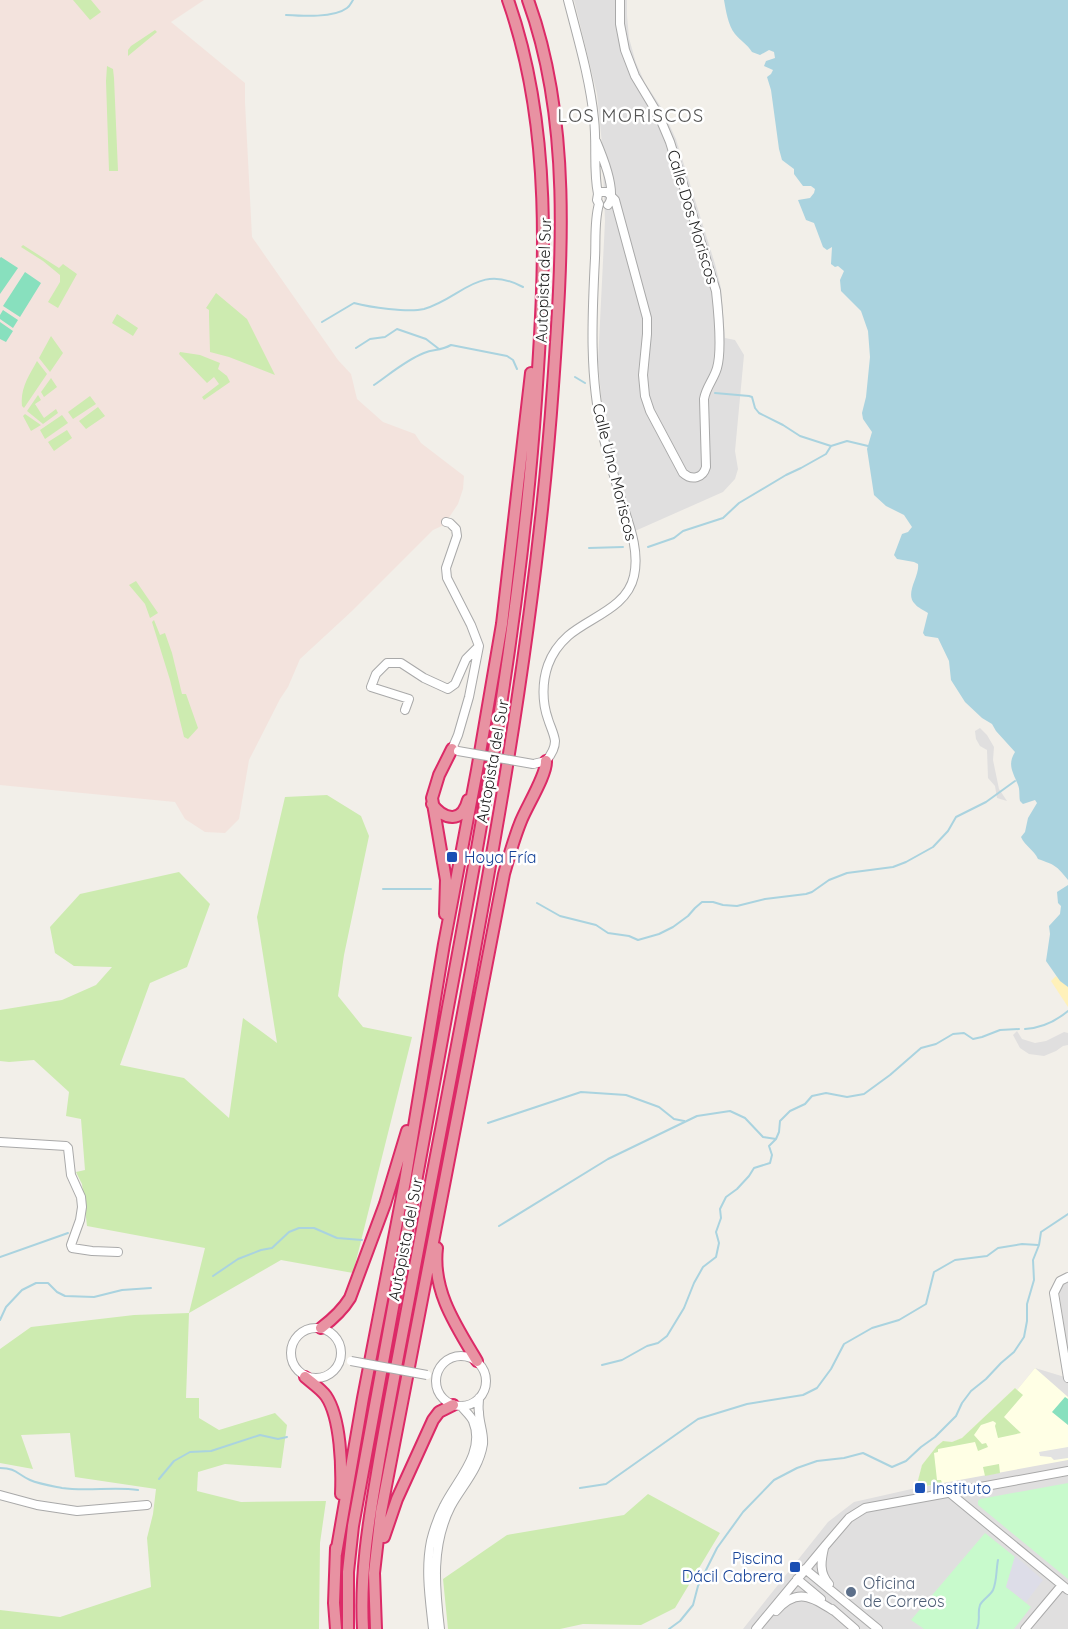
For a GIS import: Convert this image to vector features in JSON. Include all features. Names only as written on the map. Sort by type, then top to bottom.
[{"type":"highway","name":"Autopista del Sur","points":[[348,1629],[348,1572],[353,1526],[480,839],[506,678],[525,529],[538,362],[542,278],[542,190],[540,146],[531,83],[522,43],[508,0]]},
{"type":"highway","name":"Autopista del Sur","points":[[363,1629],[362,1604],[368,1524],[513,735],[530,624],[542,520],[556,350],[560,169],[551,87],[528,0]]},
{"type":"highway","points":[[336,1554],[363,1398],[403,1192],[444,944],[502,624],[542,278]]},
{"type":"highway","points":[[444,944],[446,880],[432,798],[436,783],[455,750]]},
{"type":"highway","points":[[376,1629],[374,1573],[381,1512],[458,1107],[504,874],[515,836],[546,769],[546,761]]},
{"type":"highway","points":[[432,804],[442,815],[454,817],[460,815],[468,803],[471,782],[477,770]]},
{"type":"highway","points":[[458,1107],[464,1005]]},
{"type":"highway","points":[[321,1328],[344,1309],[350,1298],[385,1204],[420,1091]]},
{"type":"highway","points":[[445,1182],[436,1256],[441,1290],[450,1315],[477,1362]]},
{"type":"highway","points":[[305,1377],[325,1395],[335,1418],[340,1453],[341,1490],[336,1540],[334,1603],[336,1629]]},
{"type":"highway","points":[[376,1588],[385,1530],[397,1498],[433,1420],[439,1412],[457,1406]]},
{"type":"street","name":"Calle Uno Moriscos","points":[[546,761],[554,749],[555,741],[543,697],[549,662],[554,652],[568,636],[612,607],[621,598],[629,589],[636,568],[634,545],[602,435],[595,386],[594,286],[603,205],[597,200],[596,139],[587,77],[568,0]]},
{"type":"street","name":"Calle Dos Moriscos","points":[[618,216],[647,318],[643,375],[645,396],[650,411],[683,473],[696,478],[703,474],[706,467],[704,399],[707,388],[717,371],[716,291],[670,142],[659,116],[635,76],[625,50],[620,24],[620,0]]},
{"type":"street","points":[[596,139],[612,188],[611,201],[603,205]]},
{"type":"street","points":[[598,194],[605,191],[615,200],[618,216]]},
{"type":"street","points":[[603,205],[613,207],[618,216]]},
{"type":"street","points":[[446,522],[456,529],[457,536],[446,568],[447,578],[479,646],[455,750],[533,764],[546,761]]},
{"type":"street","points":[[405,710],[409,699],[371,687],[376,674],[387,663],[401,663],[424,678],[448,689],[455,684],[466,659],[479,646]]},
{"type":"street","points":[[0,1142],[66,1146],[69,1152],[71,1176],[81,1197],[82,1207],[72,1248],[118,1252]]},
{"type":"street","points":[[1068,1277],[1057,1284],[1054,1293],[1068,1378]]},
{"type":"street","points":[[321,1328],[337,1339],[341,1348],[341,1359],[338,1367],[327,1377],[313,1379],[305,1377],[294,1366],[291,1359],[292,1346],[300,1334],[307,1330],[321,1328]]},
{"type":"street","points":[[432,1375],[442,1364],[455,1356],[467,1356],[483,1368],[486,1378],[485,1389],[479,1398],[471,1404],[457,1406]]},
{"type":"street","points":[[341,1359],[432,1375]]},
{"type":"street","points":[[432,1375],[440,1395],[473,1420],[475,1433],[475,1447],[469,1464],[443,1507],[431,1541],[428,1583],[433,1629]]},
{"type":"street","points":[[440,1629],[435,1585],[438,1549],[448,1514],[471,1477],[483,1444],[479,1398]]},
{"type":"street","points":[[756,1629],[849,1518],[865,1508],[1068,1472]]},
{"type":"street","points":[[951,1494],[1065,1588],[1024,1629]]},
{"type":"street","points":[[0,1495],[37,1505],[77,1511],[147,1505]]},
{"type":"street","points":[[825,1546],[821,1564],[824,1578],[854,1608]]},
{"type":"street","points":[[805,1569],[878,1629]]},
{"type":"street","points":[[797,1579],[855,1629]]},
{"type":"street","points":[[764,1619],[772,1616],[781,1605],[793,1597],[808,1596],[834,1611]]},
{"type":"shaded area","points":[[0,0],[204,0],[171,22],[245,83],[252,237],[338,360],[351,374],[357,399],[383,422],[415,434],[421,443],[464,476],[458,504],[444,525],[433,530],[300,659],[288,687],[249,760],[239,819],[225,833],[205,832],[185,819],[175,802],[0,785]]},
{"type":"shaded area","points":[[574,0],[627,0],[629,38],[636,63],[676,139],[715,264],[721,288],[725,338],[735,340],[744,355],[735,451],[738,469],[735,479],[723,492],[635,531],[607,434],[602,406],[598,362],[605,221],[602,144],[597,94]]},
{"type":"shaded area","points":[[980,728],[994,747],[993,760],[999,789],[1007,801],[997,798],[995,786],[988,778],[987,750],[980,746],[976,739],[975,731]]},
{"type":"shaded area","points":[[1017,1031],[1022,1039],[1035,1043],[1046,1041],[1064,1032],[1068,1033],[1068,1045],[1044,1056],[1029,1054],[1020,1048],[1013,1035]]},
{"type":"shaded area","points":[[1068,1282],[1068,1352],[1059,1292],[1062,1285]]},
{"type":"shaded area","points":[[1035,1368],[1068,1378],[1068,1629],[743,1629],[828,1522],[854,1502],[916,1488],[922,1465],[937,1446],[943,1441],[952,1442],[962,1438],[1015,1388],[1017,1390]]},
{"type":"shaded area","points":[[1035,1368],[1068,1397],[1068,1460],[916,1488],[922,1465],[937,1446],[943,1441],[952,1442],[962,1438],[1015,1388],[1017,1390]]},
{"type":"shaded area","points":[[1068,1447],[1068,1458],[1054,1460],[1051,1457],[1040,1456],[1039,1452]]},
{"type":"shaded area","points":[[1015,1556],[1043,1580],[1026,1602],[1006,1587]]},
{"type":"green space","points":[[73,0],[91,0],[101,12],[90,20]]},
{"type":"green space","points":[[155,30],[157,32],[128,56],[131,46]]},
{"type":"green space","points":[[107,66],[113,69],[114,78],[118,171],[109,171]]},
{"type":"green space","points":[[23,245],[59,268],[63,264],[77,274],[58,308],[48,302],[60,282],[60,275],[21,247]]},
{"type":"green space","points":[[0,258],[18,268],[0,294]]},
{"type":"green space","points":[[25,272],[41,283],[20,317],[3,306]]},
{"type":"green space","points":[[216,293],[247,319],[275,375],[210,352],[209,310],[206,308]]},
{"type":"green space","points":[[3,310],[18,320],[13,328],[0,319]]},
{"type":"green space","points":[[117,314],[138,328],[133,336],[112,323]]},
{"type":"green space","points":[[0,322],[13,331],[6,342],[0,339]]},
{"type":"green space","points":[[51,336],[63,353],[50,372],[39,358]]},
{"type":"green space","points":[[180,352],[200,355],[220,363],[218,369],[227,376],[230,382],[204,400],[202,397],[219,384],[214,377],[207,383],[179,354]]},
{"type":"green space","points":[[37,361],[47,374],[24,408],[22,400],[24,388]]},
{"type":"green space","points":[[51,378],[57,387],[44,397],[41,392]]},
{"type":"green space","points":[[38,395],[41,400],[35,404],[44,418],[56,409],[58,413],[43,424],[27,411]]},
{"type":"green space","points":[[90,396],[96,404],[73,419],[68,412]]},
{"type":"green space","points":[[98,407],[105,416],[86,429],[79,421]]},
{"type":"green space","points":[[25,414],[41,425],[31,431],[23,416]]},
{"type":"green space","points":[[62,415],[68,423],[45,439],[40,430]]},
{"type":"green space","points":[[67,430],[72,438],[54,451],[48,442]]},
{"type":"green space","points":[[136,581],[158,613],[150,618],[145,604],[129,585]]},
{"type":"green space","points":[[154,620],[160,635],[165,633],[182,694],[186,694],[198,728],[188,739],[184,737],[152,622]]},
{"type":"green space","points":[[327,795],[361,816],[369,836],[344,955],[338,996],[363,1027],[412,1037],[353,1273],[281,1260],[189,1313],[205,1248],[87,1226],[82,1184],[76,1172],[85,1170],[81,1119],[66,1116],[69,1092],[34,1060],[0,1061],[0,1010],[62,1000],[96,985],[112,967],[74,966],[55,953],[50,927],[80,894],[179,872],[210,904],[187,967],[150,983],[120,1065],[184,1078],[229,1118],[243,1018],[277,1043],[257,917],[285,797]]},
{"type":"green space","points":[[189,1313],[186,1398],[199,1398],[199,1418],[219,1430],[275,1413],[287,1425],[281,1468],[225,1464],[198,1472],[197,1491],[241,1502],[326,1501],[320,1543],[319,1629],[0,1629],[0,1610],[60,1617],[151,1587],[147,1538],[156,1489],[75,1477],[70,1433],[21,1435],[33,1469],[0,1463],[0,1349],[31,1327],[134,1315]]},
{"type":"green space","points":[[1015,1388],[1023,1395],[1004,1417],[1021,1433],[998,1438],[996,1423],[993,1421],[981,1425],[974,1435],[988,1447],[978,1451],[975,1442],[938,1449],[938,1452],[934,1453],[937,1480],[941,1480],[942,1483],[916,1488],[922,1465],[937,1446],[943,1441],[952,1442],[962,1438]]},
{"type":"green space","points":[[1065,1397],[1068,1399],[1068,1425],[1052,1412]]},
{"type":"green space","points":[[999,1464],[1000,1473],[985,1476],[983,1467]]},
{"type":"green space","points":[[1068,1483],[1068,1579],[978,1505],[978,1501]]},
{"type":"green space","points":[[648,1494],[720,1533],[675,1608],[641,1625],[583,1624],[560,1629],[448,1629],[443,1579],[507,1535],[624,1515]]},
{"type":"green space","points":[[985,1533],[1015,1557],[1006,1587],[1031,1607],[1014,1629],[924,1629],[911,1620]]},
{"type":"sand","points":[[1056,976],[1068,987],[1068,1007],[1051,981]]},
{"type":"water","points":[[724,0],[1068,0],[1068,880],[1055,866],[1038,859],[1021,837],[1037,803],[1035,800],[1023,804],[1020,801],[1019,787],[1011,765],[1015,752],[992,724],[965,702],[951,680],[949,661],[938,638],[925,636],[923,633],[928,613],[916,605],[911,595],[918,564],[897,559],[894,555],[902,534],[908,532],[912,527],[904,515],[886,506],[874,495],[867,449],[872,432],[863,419],[862,413],[870,357],[868,331],[861,311],[841,291],[840,280],[844,271],[831,264],[832,247],[827,250],[823,247],[814,223],[806,220],[798,200],[810,198],[815,189],[811,186],[803,186],[794,174],[794,169],[782,160],[767,77],[773,70],[764,66],[766,61],[775,58],[774,52],[769,50],[760,55],[752,52],[735,34]]},
{"type":"water","points":[[1068,885],[1068,987],[1060,981],[1046,961],[1049,926],[1060,914],[1061,906],[1058,903],[1057,892]]},
{"type":"waterway","points":[[286,15],[318,16],[334,13],[347,8],[353,0]]},
{"type":"waterway","points":[[322,322],[354,303],[379,308],[417,310],[437,304],[482,281],[494,279],[523,287]]},
{"type":"waterway","points":[[356,348],[370,339],[385,337],[397,329],[426,339],[439,349]]},
{"type":"waterway","points":[[374,385],[417,356],[451,345],[507,356],[513,360],[517,369]]},
{"type":"waterway","points":[[575,377],[585,383]]},
{"type":"waterway","points":[[715,393],[752,397],[759,413],[800,436],[831,446],[847,441],[868,446]]},
{"type":"waterway","points":[[648,547],[674,538],[683,531],[723,518],[739,503],[826,454],[831,446]]},
{"type":"waterway","points":[[589,548],[623,547]]},
{"type":"waterway","points":[[537,903],[560,916],[596,925],[608,933],[629,936],[638,940],[673,927],[702,902],[737,906],[765,899],[806,894],[829,880],[847,873],[893,867],[906,862],[933,847],[948,831],[956,817],[986,802],[1015,781]]},
{"type":"waterway","points":[[383,889],[431,889]]},
{"type":"waterway","points":[[1025,1029],[1048,1023],[1068,1011]]},
{"type":"waterway","points":[[499,1226],[608,1159],[697,1116],[730,1111],[745,1118],[763,1137],[776,1139],[780,1121],[790,1111],[805,1104],[812,1096],[826,1093],[847,1097],[864,1094],[921,1048],[936,1044],[953,1034],[964,1033],[973,1039],[1000,1030],[1019,1029]]},
{"type":"waterway","points":[[488,1123],[581,1092],[626,1095],[659,1107],[674,1119],[684,1121]]},
{"type":"waterway","points":[[602,1365],[622,1360],[647,1346],[658,1343],[667,1336],[684,1308],[703,1267],[716,1257],[719,1243],[716,1232],[721,1218],[720,1209],[726,1197],[737,1189],[754,1168],[770,1163],[772,1155],[769,1146],[776,1139]]},
{"type":"waterway","points":[[669,1629],[680,1621],[693,1605],[698,1586],[717,1548],[743,1512],[774,1480],[817,1461],[863,1453],[892,1467],[906,1461],[956,1416],[971,1391],[1014,1352],[1024,1337],[1027,1304],[1034,1280],[1033,1260],[1041,1232],[1068,1214]]},
{"type":"waterway","points":[[213,1276],[238,1259],[272,1248],[289,1232],[299,1228],[314,1228],[337,1238],[362,1240]]},
{"type":"waterway","points":[[0,1257],[68,1233]]},
{"type":"waterway","points":[[580,1488],[606,1484],[698,1419],[747,1404],[803,1395],[817,1388],[831,1369],[844,1344],[872,1328],[899,1320],[926,1304],[934,1272],[955,1260],[987,1256],[998,1248],[1022,1244],[1038,1245]]},
{"type":"waterway","points":[[0,1320],[6,1307],[22,1290],[36,1283],[48,1283],[65,1296],[94,1297],[122,1290],[151,1288]]},
{"type":"waterway","points":[[159,1479],[174,1461],[190,1452],[211,1451],[260,1435],[278,1439],[287,1437]]},
{"type":"waterway","points":[[0,1468],[13,1470],[37,1483],[62,1488],[138,1490]]},
{"type":"waterway","points":[[977,1629],[980,1605],[992,1592],[998,1560]]},
{"type":"place","name":"Hoya Fría","points":[[452,857]]},
{"type":"place","name":"Instituto","points":[[920,1488]]},
{"type":"place","name":"Piscina Dácil Cabrera","points":[[795,1567]]},
{"type":"place","name":"Oficina de Correos","points":[[851,1592]]},
{"type":"district","name":"LOS MORISCOS","points":[[631,116]]}]
